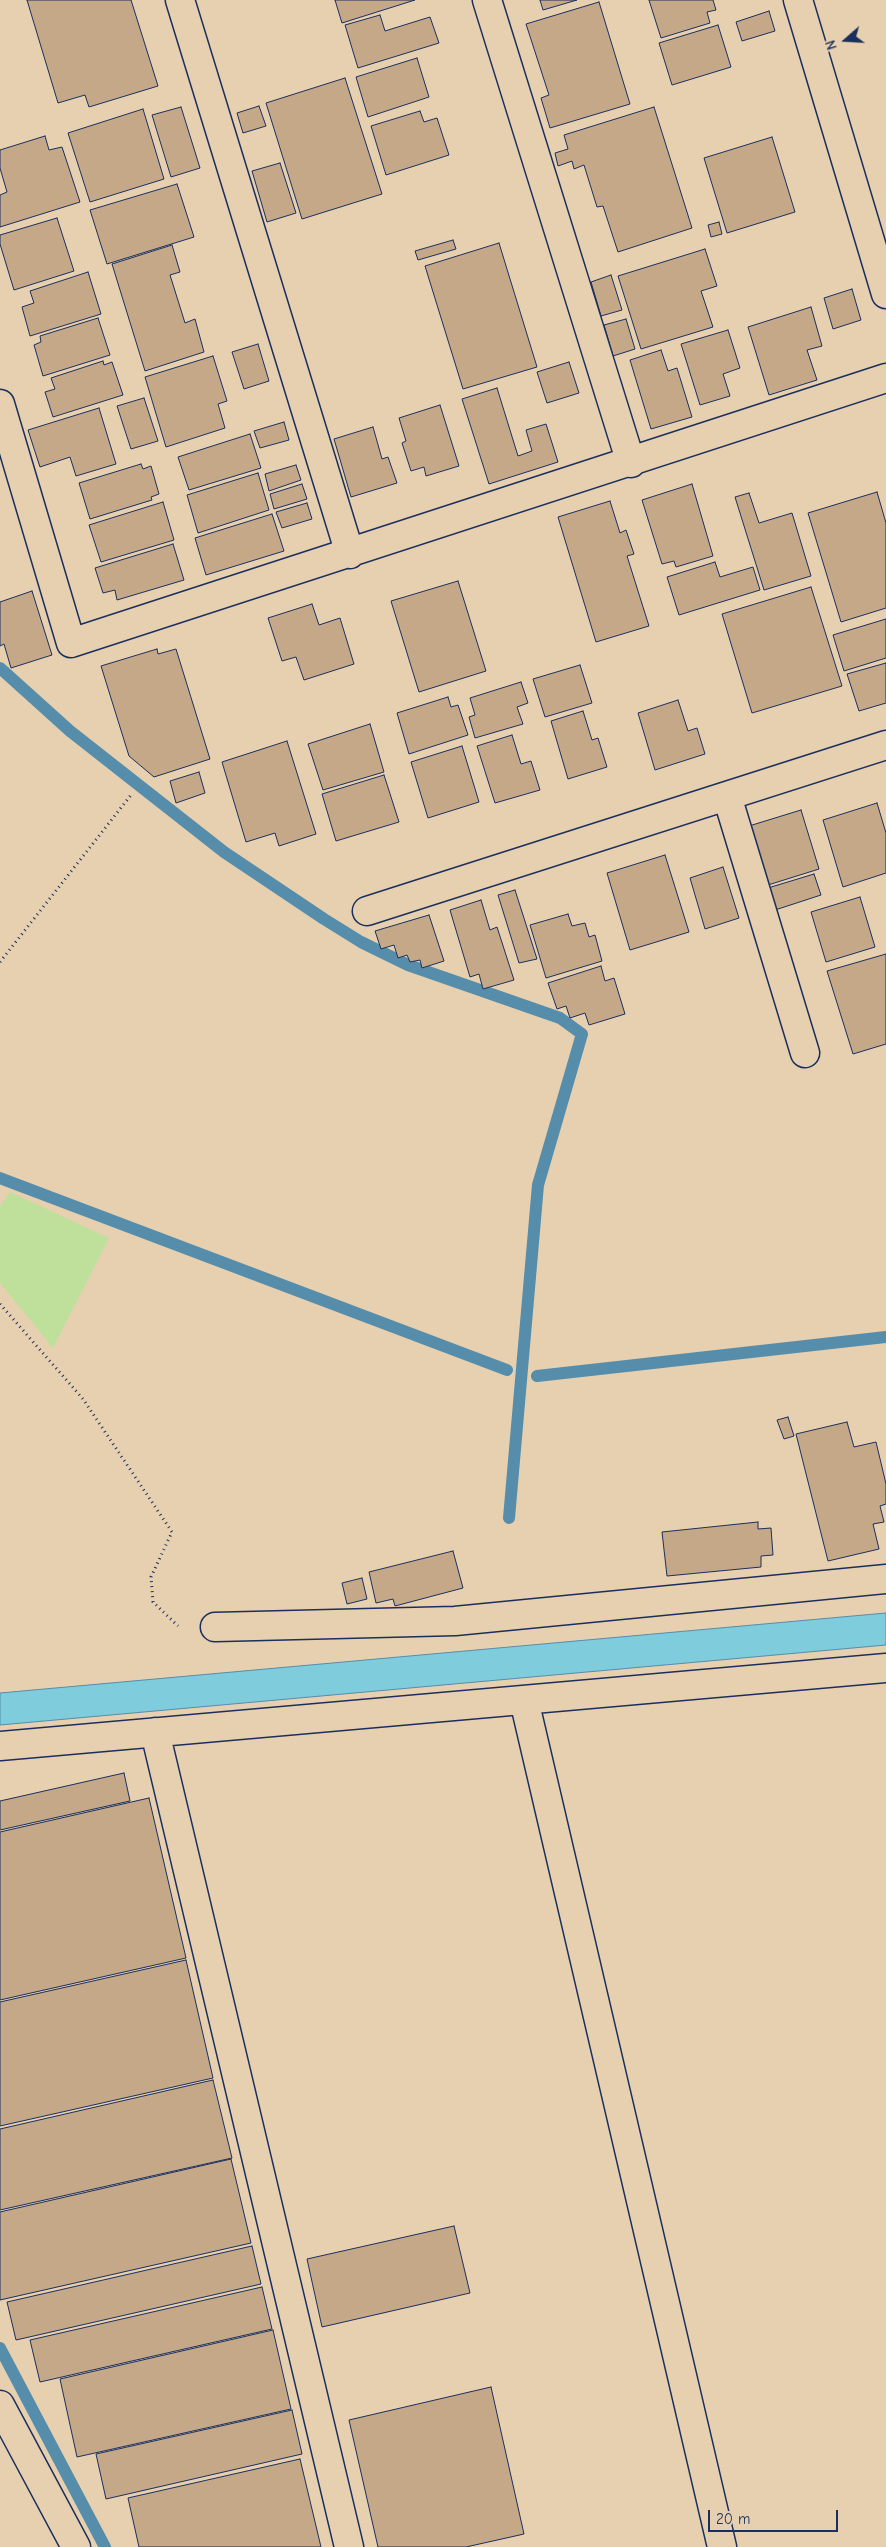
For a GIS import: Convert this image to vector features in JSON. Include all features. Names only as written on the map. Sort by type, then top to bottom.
[{"type":"street","points":[[180,0],[350,554]]},
{"type":"street","points":[[487,0],[631,463]]},
{"type":"street","points":[[798,0],[886,294]]},
{"type":"street","points":[[0,404],[70,643],[631,463],[886,378]]},
{"type":"street","points":[[367,912],[886,744]]},
{"type":"street","points":[[727,796],[805,1053]]},
{"type":"street","points":[[215,1628],[455,1622],[886,1579]]},
{"type":"street","points":[[0,1746],[886,1668]]},
{"type":"street","points":[[524,1700],[722,2547]]},
{"type":"street","points":[[155,1732],[349,2547]]},
{"type":"street","points":[[0,2405],[76,2547]]},
{"type":"path","points":[[0,962],[131,795]]},
{"type":"path","points":[[0,1304],[83,1399],[172,1532],[151,1577],[153,1602],[183,1630],[215,1628]]},
{"type":"green space","points":[[10,1192],[109,1238],[53,1348],[0,1283],[0,1206]]},
{"type":"water","points":[[886,1613],[886,1645],[0,1725],[0,1693]]},
{"type":"building","points":[[27,0],[131,0],[158,86],[89,107],[85,95],[58,103]]},
{"type":"building","points":[[335,0],[415,0],[342,23]]},
{"type":"building","points":[[540,0],[577,0],[543,10]]},
{"type":"building","points":[[649,0],[713,0],[716,10],[707,12],[710,23],[661,38]]},
{"type":"building","points":[[599,2],[630,104],[550,128],[541,98],[549,95],[526,24]]},
{"type":"building","points":[[769,11],[775,31],[742,41],[736,22]]},
{"type":"building","points":[[380,15],[385,31],[430,17],[439,43],[358,68],[345,25]]},
{"type":"building","points":[[718,25],[731,67],[672,85],[659,43]]},
{"type":"building","points":[[417,58],[429,97],[368,117],[356,77]]},
{"type":"building","points":[[345,78],[382,194],[302,219],[266,103]]},
{"type":"building","points":[[259,106],[266,126],[243,133],[237,113]]},
{"type":"building","points":[[181,107],[200,168],[171,177],[152,115]]},
{"type":"building","points":[[654,107],[692,228],[618,252],[603,206],[597,207],[584,165],[574,169],[572,161],[558,166],[555,153],[568,149],[564,135]]},
{"type":"building","points":[[143,109],[164,179],[90,202],[68,133]]},
{"type":"building","points":[[420,111],[424,122],[437,118],[449,155],[386,175],[371,126]]},
{"type":"building","points":[[45,136],[49,150],[62,147],[80,202],[0,227],[0,195],[7,192],[0,168],[0,150]]},
{"type":"building","points":[[772,137],[795,212],[727,233],[704,158]]},
{"type":"building","points":[[280,163],[296,213],[267,222],[252,171]]},
{"type":"building","points":[[177,184],[194,237],[107,264],[90,210]]},
{"type":"building","points":[[57,218],[74,271],[14,290],[0,244],[0,235]]},
{"type":"building","points":[[719,222],[722,234],[711,237],[708,225]]},
{"type":"building","points":[[453,240],[456,249],[418,260],[415,251]]},
{"type":"building","points":[[499,243],[537,367],[463,389],[425,266]]},
{"type":"building","points":[[172,245],[180,272],[170,275],[185,323],[195,319],[204,352],[145,371],[112,264]]},
{"type":"building","points":[[705,249],[717,286],[701,291],[713,327],[641,349],[618,276]]},
{"type":"building","points":[[88,272],[101,314],[30,336],[22,307],[34,303],[30,291]]},
{"type":"building","points":[[611,275],[622,310],[601,316],[591,282]]},
{"type":"building","points":[[852,289],[861,320],[833,329],[824,298]]},
{"type":"building","points":[[811,307],[822,346],[807,350],[817,380],[769,395],[748,327]]},
{"type":"building","points":[[98,318],[110,355],[43,376],[34,345],[41,342],[40,336]]},
{"type":"building","points":[[626,319],[635,349],[613,356],[604,325]]},
{"type":"building","points":[[728,330],[740,368],[723,374],[730,396],[700,405],[681,344]]},
{"type":"building","points":[[258,344],[269,381],[244,389],[232,352]]},
{"type":"building","points":[[661,350],[668,371],[677,368],[692,417],[651,429],[630,360]]},
{"type":"building","points":[[213,356],[227,401],[218,404],[225,428],[166,447],[145,377]]},
{"type":"building","points":[[103,361],[104,365],[112,362],[123,395],[53,417],[45,392],[55,389],[51,378]]},
{"type":"building","points":[[569,362],[579,393],[547,403],[537,372]]},
{"type":"building","points":[[497,388],[518,456],[532,451],[526,430],[546,424],[558,462],[489,484],[462,399]]},
{"type":"building","points":[[144,398],[158,441],[131,449],[117,406]]},
{"type":"building","points":[[440,405],[459,466],[426,476],[424,467],[411,471],[402,443],[406,441],[399,418]]},
{"type":"building","points":[[99,408],[116,464],[76,476],[70,457],[40,467],[28,430]]},
{"type":"building","points":[[284,422],[289,440],[260,448],[254,431]]},
{"type":"building","points":[[373,427],[382,459],[388,457],[397,483],[351,497],[334,439]]},
{"type":"building","points":[[250,434],[261,468],[189,490],[178,457]]},
{"type":"building","points":[[141,464],[143,469],[151,466],[159,494],[151,497],[152,500],[90,519],[79,483]]},
{"type":"building","points":[[296,465],[301,480],[269,491],[265,474]]},
{"type":"building","points":[[258,473],[269,510],[198,533],[187,495]]},
{"type":"building","points":[[302,484],[307,499],[274,509],[270,494]]},
{"type":"building","points":[[692,484],[713,556],[676,567],[674,561],[662,564],[642,500]]},
{"type":"building","points":[[877,492],[886,523],[886,608],[841,622],[808,513]]},
{"type":"building","points":[[749,493],[759,523],[792,513],[811,576],[764,590],[735,497]]},
{"type":"building","points":[[610,501],[620,533],[626,530],[634,554],[627,556],[649,626],[596,642],[558,517]]},
{"type":"building","points":[[163,502],[174,540],[101,562],[89,525]]},
{"type":"building","points":[[307,503],[312,519],[282,528],[276,512]]},
{"type":"building","points":[[272,514],[284,551],[206,575],[195,538]]},
{"type":"building","points":[[173,544],[184,580],[117,600],[115,590],[103,593],[95,568]]},
{"type":"building","points":[[715,562],[720,577],[753,567],[760,590],[679,615],[667,577]]},
{"type":"building","points":[[458,581],[486,671],[419,692],[391,601]]},
{"type":"building","points":[[811,587],[842,686],[752,713],[722,614]]},
{"type":"building","points":[[32,591],[52,655],[11,668],[4,644],[0,646],[0,602]]},
{"type":"building","points":[[312,604],[319,625],[340,618],[354,664],[304,680],[296,657],[282,661],[268,618]]},
{"type":"building","points":[[886,619],[886,658],[844,671],[833,635]]},
{"type":"building","points":[[157,649],[158,654],[176,649],[210,759],[154,777],[129,756],[101,666]]},
{"type":"building","points":[[886,663],[886,703],[859,711],[847,674]]},
{"type":"building","points":[[580,665],[592,703],[545,717],[533,679]]},
{"type":"building","points":[[521,682],[528,703],[517,707],[523,724],[475,738],[469,717],[475,715],[470,698]]},
{"type":"building","points":[[448,697],[451,707],[458,705],[468,735],[409,754],[397,713]]},
{"type":"building","points":[[678,700],[688,731],[697,728],[705,754],[655,770],[638,713]]},
{"type":"building","points":[[583,711],[592,740],[598,738],[607,767],[568,779],[551,721]]},
{"type":"building","points":[[370,724],[384,772],[323,790],[308,744]]},
{"type":"building","points":[[512,735],[521,764],[531,761],[540,790],[495,803],[477,746]]},
{"type":"building","points":[[287,741],[316,834],[279,846],[275,833],[246,842],[222,762]]},
{"type":"building","points":[[462,746],[479,802],[428,818],[411,762]]},
{"type":"building","points":[[199,772],[205,793],[176,803],[170,781]]},
{"type":"building","points":[[384,775],[399,822],[336,841],[322,794]]},
{"type":"building","points":[[877,803],[886,833],[886,873],[843,887],[823,820]]},
{"type":"building","points":[[801,810],[819,869],[768,885],[749,826]]},
{"type":"building","points":[[665,855],[689,932],[630,950],[607,873]]},
{"type":"building","points":[[723,867],[739,918],[705,929],[690,878]]},
{"type":"building","points":[[814,874],[821,895],[775,910],[768,888]]},
{"type":"building","points":[[515,890],[537,959],[519,963],[498,895]]},
{"type":"building","points":[[860,897],[875,947],[826,962],[811,912]]},
{"type":"building","points":[[481,900],[490,930],[497,927],[514,980],[483,989],[479,974],[470,977],[450,910]]},
{"type":"building","points":[[568,914],[572,926],[585,923],[589,937],[595,935],[602,961],[546,978],[530,925]]},
{"type":"building","points":[[429,915],[444,961],[422,968],[420,960],[410,962],[407,955],[398,958],[394,945],[381,949],[375,931]]},
{"type":"building","points":[[886,954],[886,1044],[853,1054],[827,971]]},
{"type":"building","points":[[601,966],[605,981],[614,978],[625,1014],[589,1025],[585,1013],[570,1018],[566,1006],[557,1009],[548,983]]},
{"type":"building","points":[[788,1417],[794,1436],[784,1439],[777,1420]]},
{"type":"building","points":[[847,1422],[854,1447],[876,1442],[886,1484],[886,1504],[880,1506],[884,1522],[873,1524],[879,1549],[828,1561],[796,1434]]},
{"type":"building","points":[[758,1522],[758,1529],[771,1528],[773,1555],[761,1556],[761,1567],[667,1576],[662,1532]]},
{"type":"building","points":[[453,1551],[463,1588],[395,1606],[393,1599],[376,1603],[369,1572]]},
{"type":"building","points":[[362,1578],[367,1599],[347,1604],[342,1583]]},
{"type":"building","points":[[124,1773],[130,1801],[0,1830],[0,1801]]},
{"type":"building","points":[[149,1798],[186,1958],[0,2000],[0,1832]]},
{"type":"building","points":[[186,1960],[213,2078],[0,2126],[0,2002]]},
{"type":"building","points":[[213,2080],[232,2158],[0,2210],[0,2129]]},
{"type":"building","points":[[231,2159],[251,2243],[0,2300],[0,2212]]},
{"type":"building","points":[[454,2226],[470,2293],[322,2327],[307,2259]]},
{"type":"building","points":[[252,2246],[261,2284],[16,2340],[7,2302]]},
{"type":"building","points":[[262,2287],[272,2329],[40,2382],[30,2340]]},
{"type":"building","points":[[273,2330],[291,2409],[77,2457],[60,2379]]},
{"type":"building","points":[[491,2387],[524,2534],[466,2547],[378,2547],[349,2420]]},
{"type":"building","points":[[292,2410],[302,2454],[106,2499],[96,2454]]},
{"type":"building","points":[[300,2459],[321,2547],[139,2547],[128,2498]]},
{"type":"waterway","points":[[0,668],[70,731],[224,852],[324,919],[361,942],[408,965],[560,1018],[582,1034],[538,1185],[509,1518]]},
{"type":"waterway","points":[[0,1178],[507,1370]]},
{"type":"waterway","points":[[537,1376],[886,1337]]},
{"type":"waterway","points":[[0,2348],[105,2547]]}]
